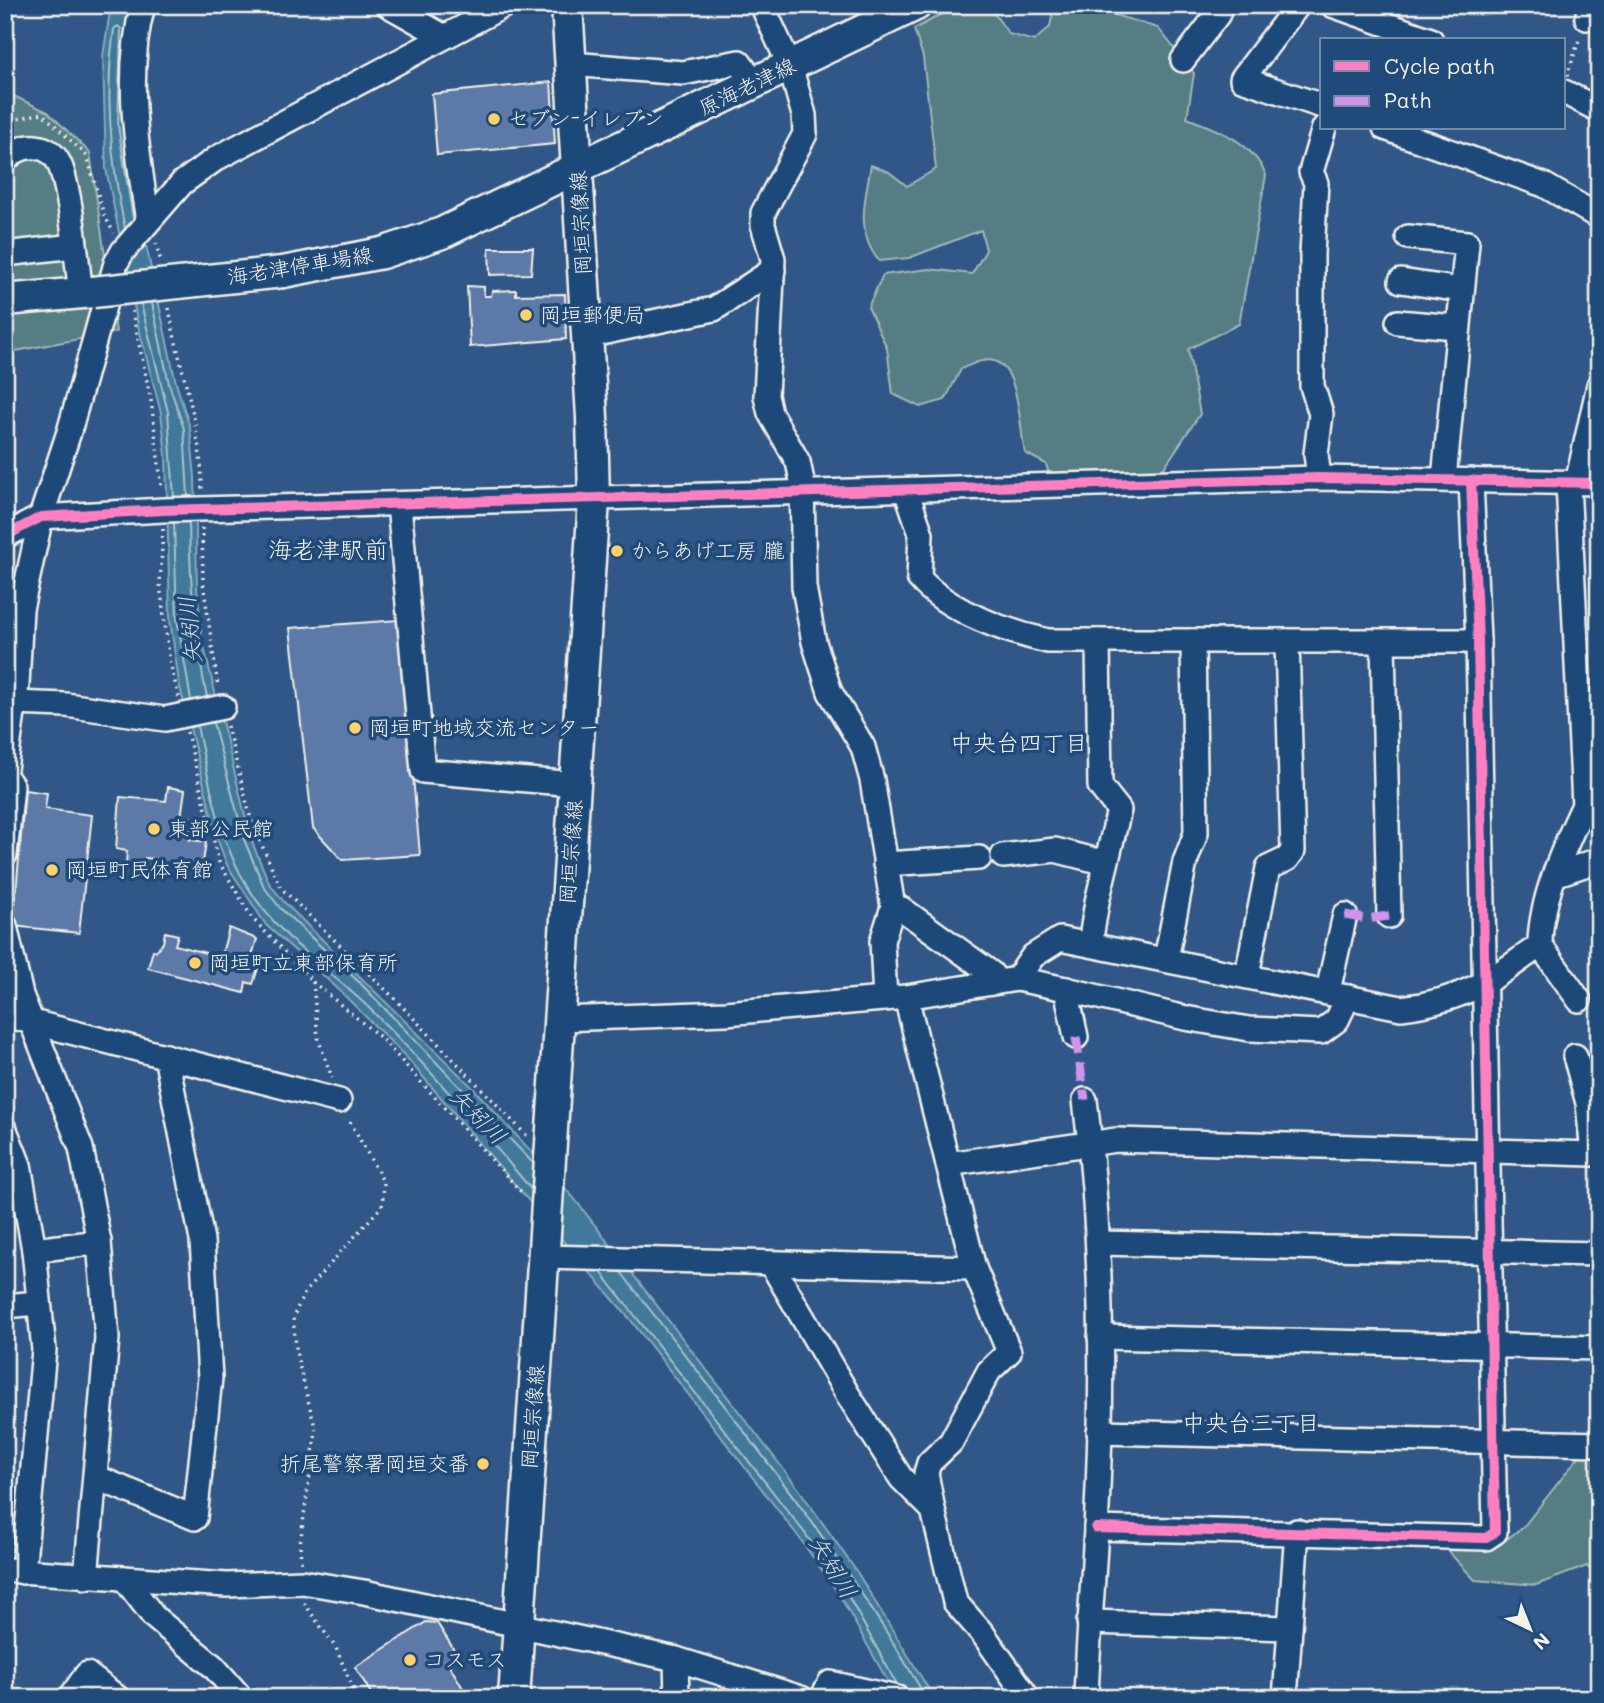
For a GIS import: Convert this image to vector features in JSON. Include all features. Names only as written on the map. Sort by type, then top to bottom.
[{"type":"main road","name":"岡垣宗像線","points":[[514,1698],[594,500],[567,5]]},
{"type":"main road","name":"原海老津線","points":[[578,170],[916,5]]},
{"type":"main road","name":"海老津停車場線","points":[[5,300],[284,272],[382,254],[442,233],[578,170]]},
{"type":"street","points":[[143,5],[136,31],[135,138],[148,221]]},
{"type":"street","points":[[388,5],[443,36]]},
{"type":"street","points":[[5,769],[20,609],[41,517],[69,432],[116,263],[123,251],[182,183],[217,158],[505,5]]},
{"type":"street","points":[[762,5],[790,66],[804,115],[805,134],[763,213],[773,270],[766,396],[770,413],[798,463],[804,587],[810,623],[830,692],[863,747],[872,780],[893,907],[882,941],[896,998],[948,1164],[974,1268],[1009,1352],[989,1371],[951,1442],[929,1463],[926,1473],[955,1602],[983,1634],[1028,1698]]},
{"type":"street","points":[[1183,60],[1218,14],[1220,5]]},
{"type":"street","points":[[1298,5],[1242,79],[1320,105]]},
{"type":"street","points":[[1332,5],[1425,38]]},
{"type":"street","points":[[571,64],[683,74],[739,62],[755,83]]},
{"type":"street","points":[[1566,90],[1599,110]]},
{"type":"street","points":[[1319,478],[1316,454],[1321,414],[1312,386],[1312,254],[1316,183],[1311,172],[1323,130]]},
{"type":"street","points":[[1391,130],[1544,185],[1599,217]]},
{"type":"street","points":[[5,161],[21,147],[33,145],[54,156],[61,167],[74,246],[87,293]]},
{"type":"street","points":[[1409,237],[1466,243],[1456,327],[1444,479]]},
{"type":"street","points":[[5,254],[74,246]]},
{"type":"street","points":[[587,336],[706,312],[773,270]]},
{"type":"street","points":[[1401,281],[1461,290]]},
{"type":"street","points":[[1398,322],[1456,327]]},
{"type":"street","points":[[1579,1000],[1540,945],[1540,928],[1565,844],[1591,802],[1581,483],[1599,385]]},
{"type":"street","points":[[7,532],[41,517],[163,510],[1319,478],[1581,483]]},
{"type":"street","points":[[1097,1528],[1297,1531],[1486,1538],[1495,1532],[1478,641],[1471,480]]},
{"type":"street","points":[[906,490],[920,534],[919,578],[927,587],[983,621],[1020,635],[1048,641],[1478,641]]},
{"type":"street","points":[[399,504],[423,771],[575,784]]},
{"type":"street","points":[[1090,944],[1119,810],[1100,786],[1098,641]]},
{"type":"street","points":[[1166,959],[1185,862],[1196,833],[1193,641]]},
{"type":"street","points":[[1247,975],[1268,868],[1287,859],[1293,851],[1287,641]]},
{"type":"street","points":[[1383,642],[1389,916]]},
{"type":"street","points":[[13,703],[66,705],[165,719],[223,707]]},
{"type":"street","points":[[5,776],[12,786],[5,854]]},
{"type":"street","points":[[1003,856],[1055,850],[1106,863]]},
{"type":"street","points":[[885,864],[979,858]]},
{"type":"street","points":[[1556,874],[1599,860]]},
{"type":"street","points":[[893,907],[902,909],[991,973],[1007,981]]},
{"type":"street","points":[[560,1019],[726,1013],[896,998],[1007,981],[1066,989],[1185,1018],[1236,1027],[1321,1032],[1337,1020],[1345,915]]},
{"type":"street","points":[[5,926],[8,947],[29,1019],[80,1149],[99,1242],[107,1338],[86,1577]]},
{"type":"street","points":[[1007,981],[1033,956],[1060,939],[1401,1008],[1428,1005],[1485,984],[1540,945]]},
{"type":"street","points":[[1066,989],[1076,1037]]},
{"type":"street","points":[[5,1015],[29,1019],[339,1101]]},
{"type":"street","points":[[95,1477],[195,1518],[210,1378],[202,1240],[166,1056]]},
{"type":"street","points":[[948,1164],[1116,1140],[1593,1154],[1588,1103],[1575,1056]]},
{"type":"street","points":[[1085,1100],[1099,1243],[1100,1337],[1097,1528],[1086,1698]]},
{"type":"street","points":[[5,1129],[19,1165],[34,1250],[44,1350],[14,1571],[227,1585],[302,1582],[364,1592],[676,1659],[801,1698]]},
{"type":"street","points":[[34,1250],[99,1242]]},
{"type":"street","points":[[1099,1243],[1599,1254]]},
{"type":"street","points":[[544,1257],[772,1265],[974,1268]]},
{"type":"street","points":[[772,1265],[848,1395],[894,1467],[933,1510]]},
{"type":"street","points":[[5,1306],[38,1303]]},
{"type":"street","points":[[1100,1337],[1599,1348]]},
{"type":"street","points":[[1099,1432],[1599,1444]]},
{"type":"street","points":[[1285,1698],[1297,1531]]},
{"type":"street","points":[[124,1578],[154,1617],[214,1667],[242,1698]]},
{"type":"street","points":[[1089,1622],[1290,1628]]},
{"type":"street","points":[[676,1659],[677,1698]]},
{"type":"street","points":[[70,1698],[87,1674],[118,1698]]},
{"type":"street","points":[[822,1698],[830,1683],[897,1698]]},
{"type":"path","points":[[1566,83],[1589,9]]},
{"type":"path","points":[[92,176],[104,215],[123,251]]},
{"type":"path","points":[[148,221],[162,269]]},
{"type":"path","points":[[130,301],[158,441],[164,552],[160,584],[170,663],[219,862],[252,918],[313,982],[380,1037],[547,1220]]},
{"type":"path","points":[[168,305],[191,396],[202,468],[203,582],[210,644],[252,823],[281,888],[394,998],[550,1161]]},
{"type":"path","points":[[313,982],[318,1038],[339,1101],[384,1183],[382,1206],[305,1292],[293,1317],[297,1357],[316,1431],[300,1544],[300,1598],[336,1648],[357,1698]]},
{"type":"green space","points":[[970,5],[988,5],[1009,34],[1034,41],[1050,27],[1054,5],[1105,5],[1108,13],[1158,28],[1194,73],[1187,118],[1222,133],[1243,146],[1260,164],[1266,175],[1239,324],[1188,349],[1200,414],[1161,472],[1051,482],[1046,464],[1025,453],[1016,395],[1004,368],[995,361],[979,362],[961,369],[945,400],[920,407],[893,394],[887,348],[868,307],[883,275],[929,269],[972,274],[986,250],[981,230],[909,258],[879,261],[864,227],[871,165],[889,172],[907,186],[936,169],[923,57],[914,29],[946,12]]},
{"type":"green space","points":[[5,92],[48,112],[90,153],[116,332],[5,353]]},
{"type":"green space","points":[[1581,1454],[1599,1454],[1599,1580],[1587,1566],[1536,1585],[1475,1580],[1442,1545],[1498,1546],[1524,1526]]},
{"type":"water","name":"矢矧川","points":[[111,5],[132,5],[134,190],[176,383],[190,428],[195,477],[197,588],[202,639],[251,840],[269,883],[285,903],[471,1086],[573,1197],[798,1488],[857,1572],[934,1698],[897,1698],[840,1596],[798,1536],[629,1318],[407,1058],[336,987],[266,925],[227,865],[217,838],[179,683],[170,619],[166,455],[161,413],[138,325],[106,169],[103,56]]},
{"type":"building","name":"セブン-イレブン","points":[[551,82],[555,144],[437,155],[432,94]]},
{"type":"building","points":[[489,248],[533,248],[531,274],[490,275]]},
{"type":"building","name":"岡垣郵便局","points":[[467,286],[484,287],[484,296],[491,296],[492,291],[516,290],[516,295],[565,294],[566,339],[470,347]]},
{"type":"building","name":"岡垣町地域交流センター","points":[[399,620],[420,855],[342,860],[313,828],[290,628]]},
{"type":"building","name":"東部公民館","points":[[168,787],[185,790],[181,817],[192,818],[190,840],[206,842],[202,869],[157,863],[157,859],[145,858],[144,867],[126,864],[127,851],[116,849],[120,797],[166,801]]},
{"type":"building","name":"岡垣町民体育館","points":[[25,790],[47,793],[45,809],[92,815],[79,933],[13,926]]},
{"type":"building","name":"岡垣町立東部保育所","points":[[229,928],[257,939],[251,959],[260,962],[253,984],[246,982],[244,993],[148,968],[153,950],[156,951],[163,943],[165,932],[178,935],[175,945],[221,957]]},
{"type":"building","name":"コスモス","points":[[426,1622],[437,1623],[458,1656],[448,1663],[467,1695],[475,1688],[482,1698],[374,1698],[355,1667]]},
{"type":"marked path","points":[[1345,915],[1366,919],[1389,916]]},
{"type":"marked path","points":[[1076,1037],[1085,1100]]},
{"type":"cycle path","points":[[5,536],[41,517],[163,510],[1319,478],[1599,483]]},
{"type":"cycle path","points":[[1096,1528],[1486,1538],[1495,1532],[1478,641],[1471,480]]},
{"type":"place","name":"セブン-イレブン","points":[[494,119]]},
{"type":"place","name":"岡垣郵便局","points":[[526,315]]},
{"type":"place","name":"からあげ工房 朧","points":[[617,551]]},
{"type":"place","name":"岡垣町地域交流センター","points":[[355,728]]},
{"type":"place","name":"東部公民館","points":[[154,829]]},
{"type":"place","name":"岡垣町民体育館","points":[[52,870]]},
{"type":"place","name":"岡垣町立東部保育所","points":[[195,963]]},
{"type":"place","name":"折尾警察署岡垣交番","points":[[483,1464]]},
{"type":"place","name":"コスモス","points":[[410,1660]]},
{"type":"district","name":"海老津駅前","points":[[328,550]]},
{"type":"district","name":"中央台四丁目","points":[[1019,743]]},
{"type":"district","name":"中央台三丁目","points":[[1251,1423]]}]
